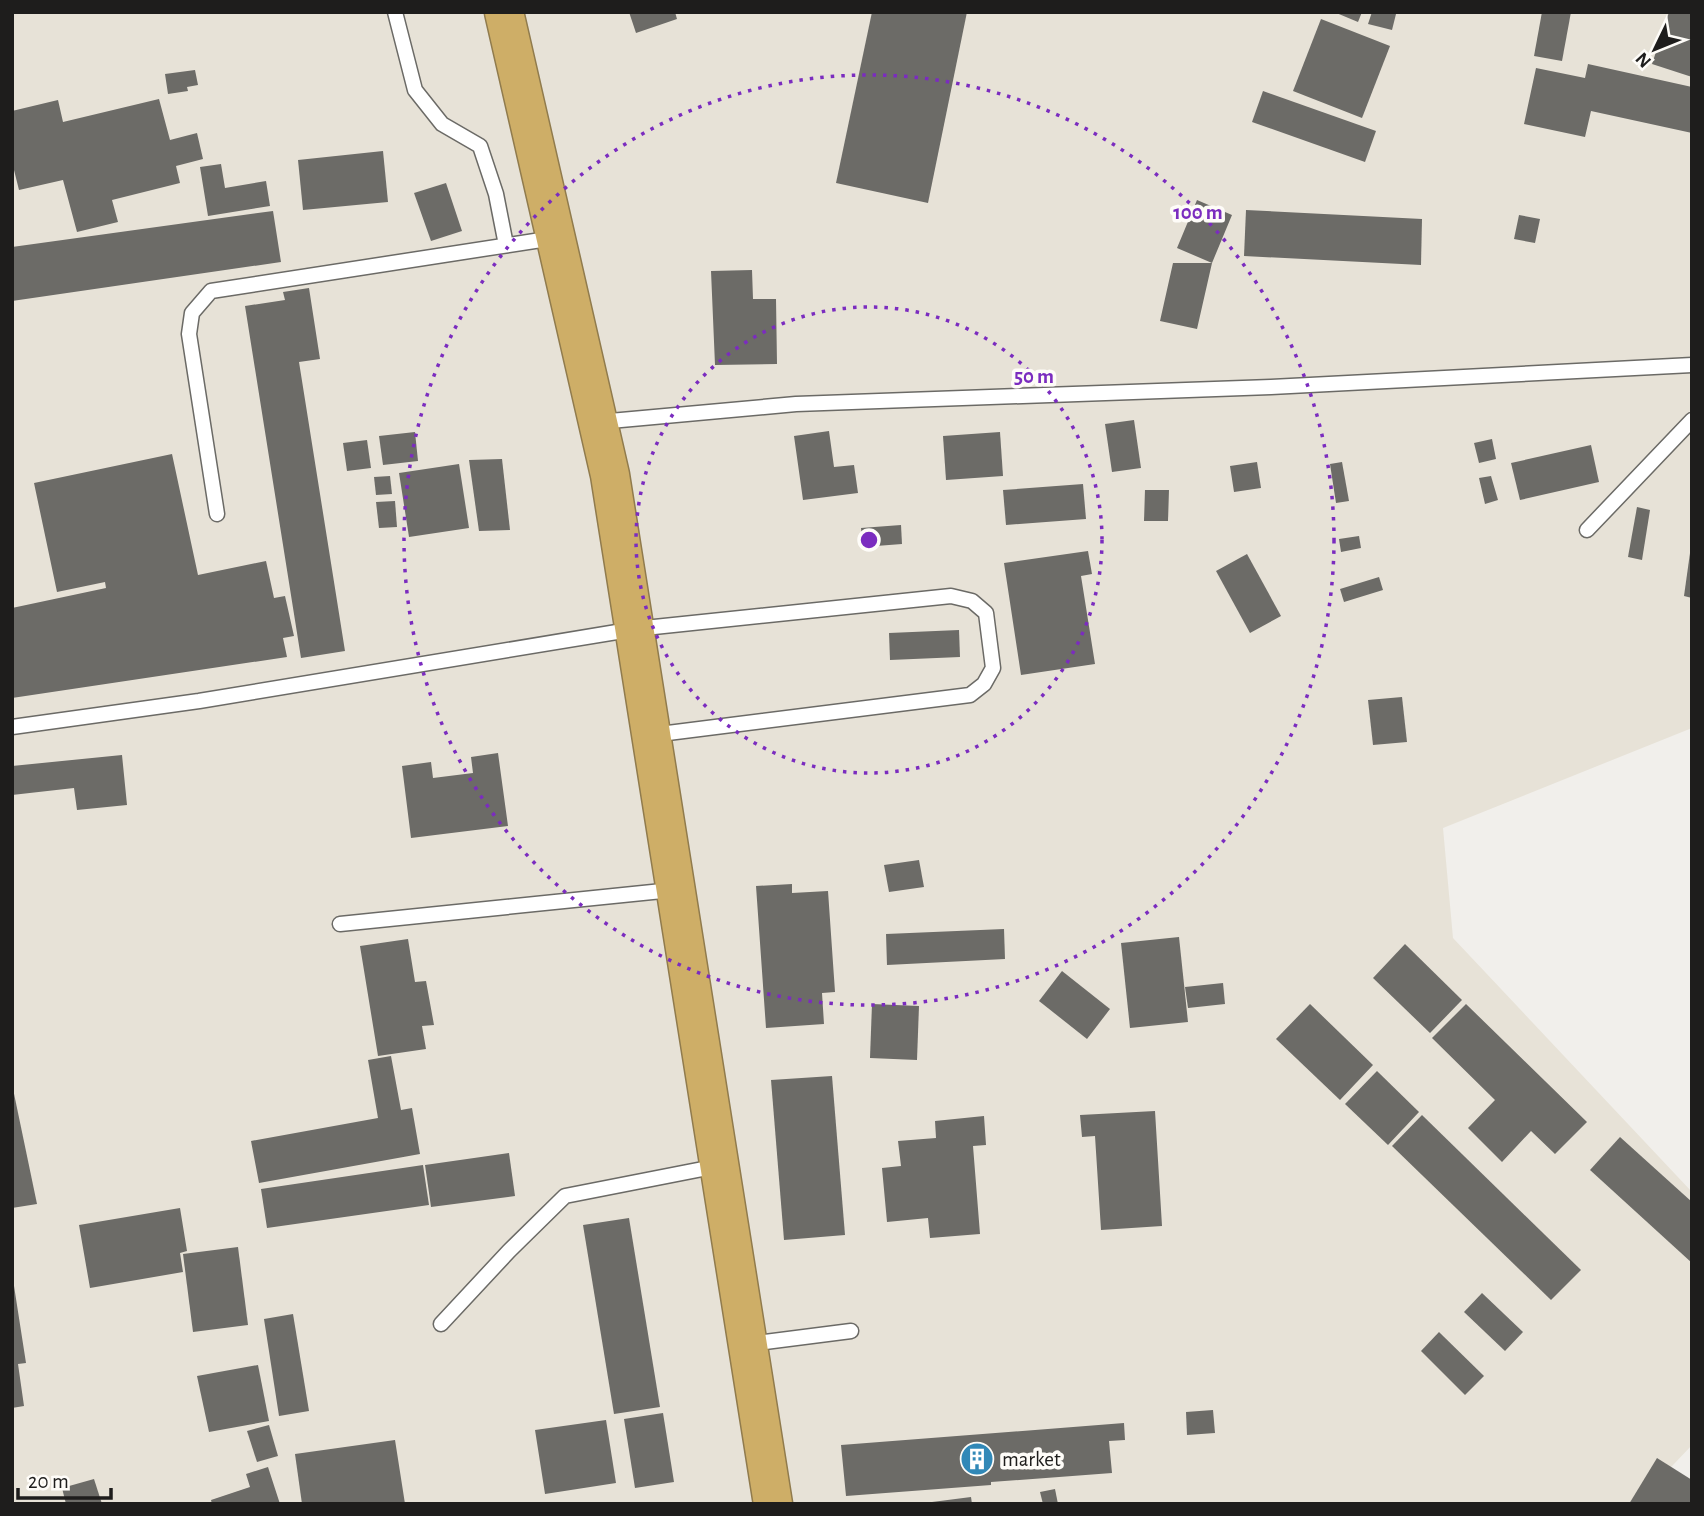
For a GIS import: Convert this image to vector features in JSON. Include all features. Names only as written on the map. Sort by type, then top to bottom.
[{"type":"highway","points":[[504,12],[610,475],[773,1504]]},
{"type":"lane","points":[[395,12],[415,90],[442,124],[480,146],[496,194],[506,245]]},
{"type":"lane","points":[[217,514],[189,334],[192,313],[211,291],[556,238]]},
{"type":"lane","points":[[598,422],[796,404],[1270,387],[1692,365]]},
{"type":"lane","points":[[1587,530],[1692,419]]},
{"type":"lane","points":[[12,727],[199,701],[635,629],[951,596],[972,601],[986,613],[993,668],[984,684],[970,695],[651,735]]},
{"type":"lane","points":[[340,924],[675,889]]},
{"type":"lane","points":[[441,1324],[565,1196],[719,1166]]},
{"type":"lane","points":[[747,1345],[851,1331]]},
{"type":"shaded area","points":[[12,12],[1692,12],[1692,728],[1443,828],[1453,938],[1692,1192],[1692,1445],[1636,1504],[12,1504]]},
{"type":"building","points":[[629,12],[675,12],[677,19],[636,33]]},
{"type":"building","points":[[872,12],[967,12],[928,203],[836,183]]},
{"type":"building","points":[[1334,12],[1362,12],[1358,22]]},
{"type":"building","points":[[1372,12],[1396,14],[1392,30],[1368,24]]},
{"type":"building","points":[[1542,12],[1571,12],[1562,61],[1534,56]]},
{"type":"building","points":[[1669,12],[1692,12],[1692,77],[1652,64]]},
{"type":"building","points":[[1321,19],[1390,46],[1362,118],[1293,91]]},
{"type":"building","points":[[1588,64],[1692,87],[1692,133],[1591,111],[1585,137],[1524,124],[1536,68],[1585,78]]},
{"type":"building","points":[[195,70],[198,85],[187,87],[188,91],[168,94],[165,74]]},
{"type":"building","points":[[1263,91],[1376,131],[1365,162],[1252,122]]},
{"type":"building","points":[[159,99],[170,140],[197,133],[203,159],[176,166],[180,183],[112,200],[118,222],[77,232],[63,180],[19,190],[12,162],[12,111],[58,100],[63,122]]},
{"type":"building","points":[[383,151],[388,202],[303,210],[298,160]]},
{"type":"building","points":[[221,164],[225,188],[266,181],[270,206],[208,216],[200,167]]},
{"type":"building","points":[[446,183],[462,231],[431,241],[414,193]]},
{"type":"building","points":[[1197,200],[1232,215],[1212,263],[1177,248]]},
{"type":"building","points":[[1246,210],[1422,219],[1421,265],[1244,256]]},
{"type":"building","points":[[273,211],[281,262],[12,301],[12,247]]},
{"type":"building","points":[[1519,215],[1540,219],[1535,243],[1514,239]]},
{"type":"building","points":[[1173,263],[1212,263],[1197,329],[1160,321]]},
{"type":"building","points":[[752,270],[753,299],[776,299],[777,364],[715,365],[711,271]]},
{"type":"building","points":[[309,288],[320,359],[299,362],[345,651],[301,658],[245,306],[285,300],[283,292]]},
{"type":"building","points":[[1134,420],[1141,468],[1112,472],[1105,424]]},
{"type":"building","points":[[829,431],[834,467],[854,465],[858,493],[803,500],[794,436]]},
{"type":"building","points":[[415,432],[418,461],[383,465],[379,436]]},
{"type":"building","points":[[1000,432],[1003,476],[946,480],[943,436]]},
{"type":"building","points":[[1492,439],[1496,459],[1479,463],[1474,443]]},
{"type":"building","points":[[367,440],[371,468],[347,471],[343,443]]},
{"type":"building","points":[[1591,445],[1599,482],[1520,500],[1511,463]]},
{"type":"building","points":[[172,454],[198,575],[266,561],[274,598],[285,596],[294,636],[283,638],[287,657],[12,698],[12,608],[106,588],[105,582],[57,592],[34,483]]},
{"type":"building","points":[[502,459],[510,530],[479,531],[469,460]]},
{"type":"building","points":[[1257,462],[1261,488],[1234,492],[1230,466]]},
{"type":"building","points":[[1342,462],[1349,501],[1336,503],[1330,464]]},
{"type":"building","points":[[459,464],[469,528],[409,537],[399,473]]},
{"type":"building","points":[[390,476],[392,494],[376,495],[374,477]]},
{"type":"building","points":[[1491,476],[1498,500],[1485,504],[1479,478]]},
{"type":"building","points":[[1083,484],[1086,519],[1006,525],[1003,490]]},
{"type":"building","points":[[1145,490],[1169,490],[1168,521],[1144,521]]},
{"type":"building","points":[[395,501],[397,527],[379,528],[376,502]]},
{"type":"building","points":[[1637,507],[1650,510],[1642,560],[1628,557]]},
{"type":"building","points":[[901,525],[902,544],[863,547],[861,528]]},
{"type":"building","points":[[1359,536],[1361,548],[1341,552],[1339,539]]},
{"type":"building","points":[[1088,551],[1092,574],[1081,576],[1095,664],[1021,675],[1004,563]]},
{"type":"building","points":[[1692,553],[1692,598],[1684,596]]},
{"type":"building","points":[[1247,554],[1281,616],[1250,633],[1216,571]]},
{"type":"building","points":[[1379,577],[1383,590],[1344,602],[1340,589]]},
{"type":"building","points":[[959,630],[960,657],[890,660],[889,633]]},
{"type":"building","points":[[1402,697],[1407,742],[1373,745],[1368,700]]},
{"type":"building","points":[[498,753],[508,826],[411,838],[402,766],[431,762],[433,778],[473,773],[471,757]]},
{"type":"building","points":[[122,755],[127,805],[77,810],[74,788],[12,795],[12,766]]},
{"type":"building","points":[[919,860],[924,887],[889,892],[884,865]]},
{"type":"building","points":[[792,884],[792,893],[828,891],[835,992],[822,993],[824,1024],[766,1028],[756,886]]},
{"type":"building","points":[[1004,929],[1005,959],[887,965],[886,934]]},
{"type":"building","points":[[1179,937],[1188,1022],[1130,1028],[1121,943]]},
{"type":"building","points":[[408,939],[415,982],[426,981],[434,1025],[422,1026],[426,1049],[378,1056],[360,946]]},
{"type":"building","points":[[1405,944],[1462,1000],[1430,1033],[1373,978]]},
{"type":"building","points":[[1062,971],[1110,1009],[1087,1039],[1039,1001]]},
{"type":"building","points":[[1223,983],[1225,1004],[1188,1008],[1185,987]]},
{"type":"building","points":[[872,1004],[919,1006],[917,1060],[870,1058]]},
{"type":"building","points":[[1310,1004],[1373,1065],[1340,1100],[1276,1039]]},
{"type":"building","points":[[1466,1004],[1587,1122],[1555,1154],[1531,1131],[1502,1162],[1468,1128],[1495,1100],[1432,1038]]},
{"type":"building","points":[[391,1056],[401,1110],[412,1108],[420,1154],[259,1183],[251,1141],[378,1118],[368,1060]]},
{"type":"building","points":[[1377,1071],[1419,1112],[1388,1145],[1345,1104]]},
{"type":"building","points":[[832,1076],[845,1235],[784,1240],[771,1080]]},
{"type":"building","points":[[12,1084],[37,1204],[12,1208]]},
{"type":"building","points":[[1155,1111],[1162,1226],[1101,1230],[1095,1136],[1082,1137],[1080,1115]]},
{"type":"building","points":[[1422,1115],[1581,1270],[1551,1300],[1392,1146]]},
{"type":"building","points":[[984,1116],[986,1145],[973,1146],[980,1234],[930,1238],[928,1218],[887,1222],[882,1168],[901,1166],[898,1141],[936,1138],[935,1121]]},
{"type":"building","points":[[1620,1137],[1692,1202],[1692,1263],[1590,1170]]},
{"type":"building","points":[[509,1153],[515,1196],[431,1207],[425,1165]]},
{"type":"building","points":[[423,1165],[429,1205],[267,1228],[261,1189]]},
{"type":"building","points":[[180,1208],[187,1251],[180,1253],[183,1272],[90,1288],[79,1225]]},
{"type":"building","points":[[629,1218],[660,1407],[614,1414],[583,1225]]},
{"type":"building","points":[[238,1247],[248,1325],[193,1332],[183,1254]]},
{"type":"building","points":[[12,1273],[26,1363],[18,1364],[24,1406],[12,1408]]},
{"type":"building","points":[[1482,1293],[1523,1332],[1505,1351],[1464,1312]]},
{"type":"building","points":[[293,1314],[309,1411],[279,1416],[264,1319]]},
{"type":"building","points":[[1439,1332],[1484,1376],[1465,1395],[1421,1351]]},
{"type":"building","points":[[258,1365],[269,1421],[209,1432],[197,1376]]},
{"type":"building","points":[[1213,1410],[1215,1433],[1187,1435],[1186,1412]]},
{"type":"building","points":[[663,1413],[674,1482],[635,1488],[624,1419]]},
{"type":"building","points":[[606,1420],[616,1483],[545,1494],[535,1430]]},
{"type":"building","name":"market","points":[[1124,1423],[1125,1440],[1109,1441],[1112,1473],[846,1496],[841,1445]]},
{"type":"building","points":[[269,1425],[278,1456],[257,1462],[247,1431]]},
{"type":"building","points":[[395,1440],[405,1504],[302,1504],[295,1454]]},
{"type":"building","points":[[1657,1458],[1692,1480],[1692,1504],[1629,1504]]},
{"type":"building","points":[[268,1467],[280,1504],[212,1504],[211,1500],[250,1487],[246,1474]]},
{"type":"building","points":[[94,1479],[102,1504],[66,1504],[62,1488]]},
{"type":"building","points":[[1055,1489],[1058,1504],[1043,1504],[1040,1492]]},
{"type":"building","points":[[971,1497],[972,1504],[932,1504],[932,1502]]},
{"type":"place","name":"market","points":[[977,1459]]}]
